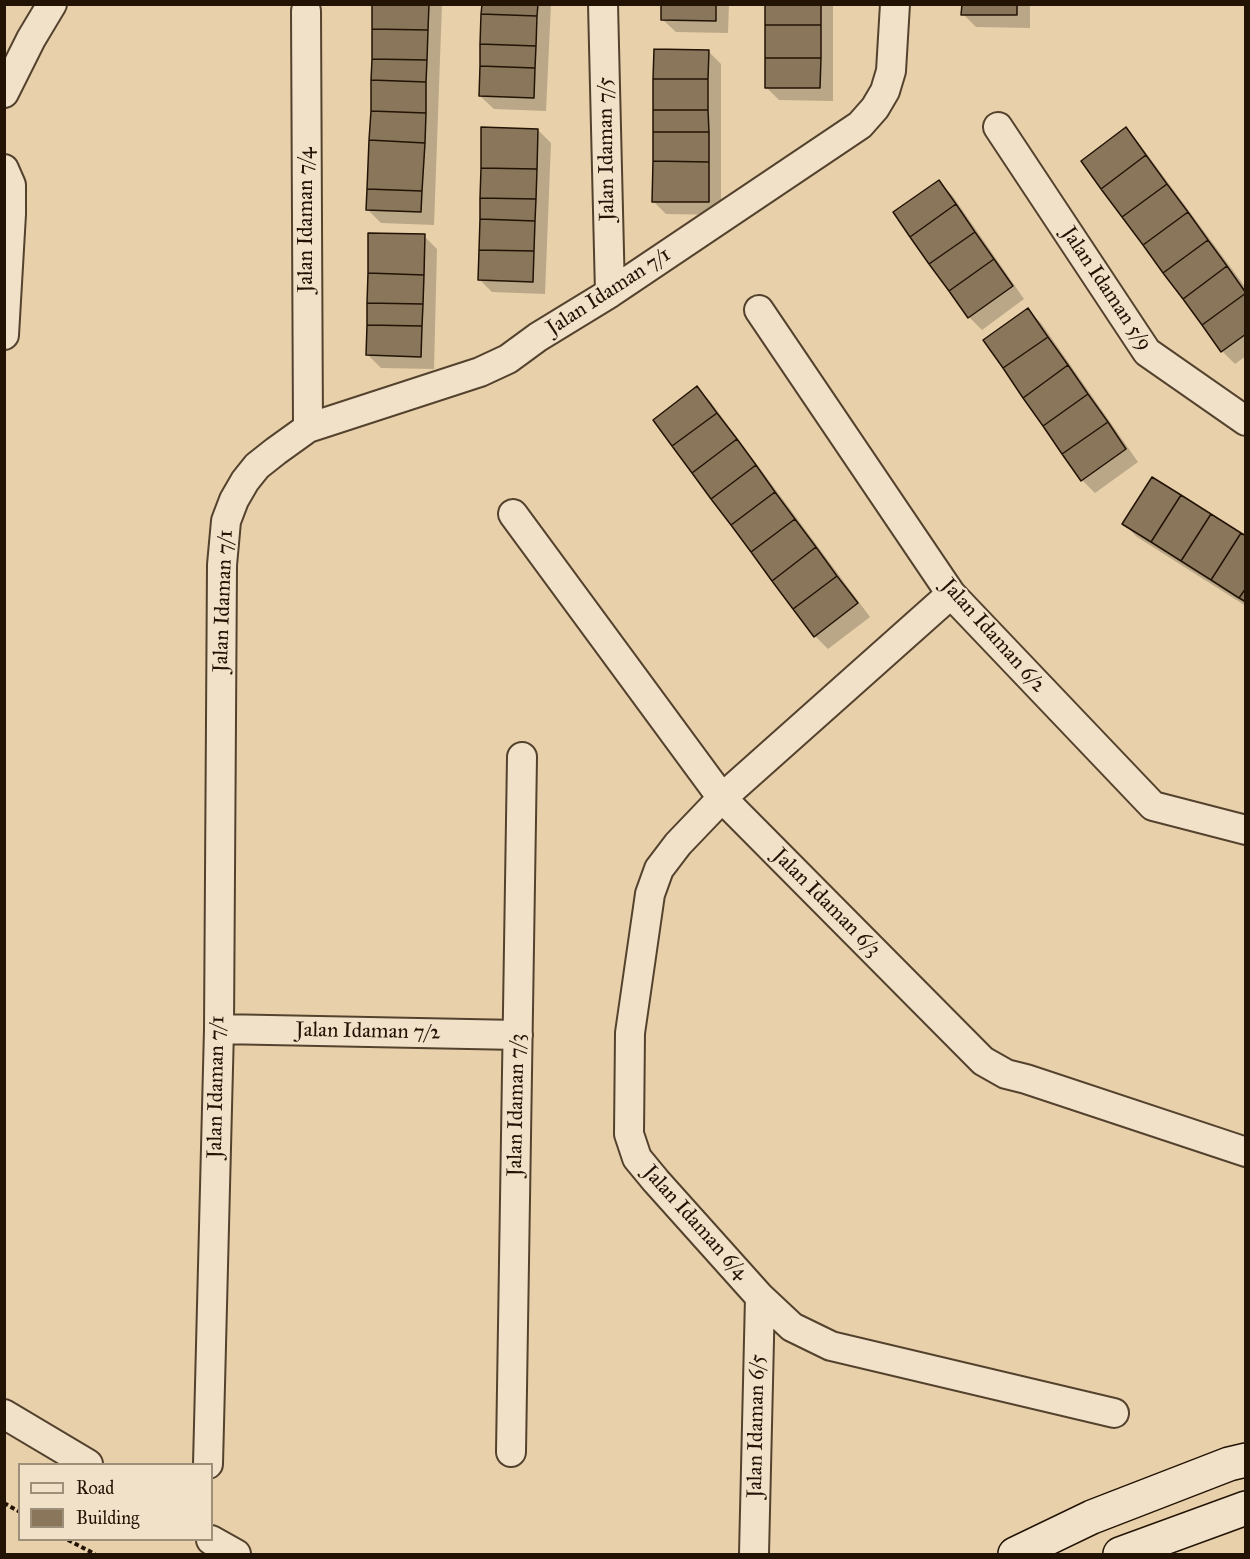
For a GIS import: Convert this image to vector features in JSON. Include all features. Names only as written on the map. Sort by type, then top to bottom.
[{"type":"main road","points":[[1015,1554],[1092,1517],[1229,1464],[1245,1460]]},
{"type":"main road","points":[[1120,1554],[1245,1508]]},
{"type":"street","points":[[4,93],[31,39],[52,4]]},
{"type":"street","name":"Jalan Idaman 7/5","points":[[603,4],[610,293]]},
{"type":"street","name":"Jalan Idaman 7/1","points":[[207,1463],[219,1029],[222,565],[226,521],[234,500],[244,481],[257,466],[308,428],[480,372],[508,359],[860,125],[875,108],[885,91],[891,71],[895,4]]},
{"type":"street","name":"Jalan Idaman 7/4","points":[[306,11],[308,428]]},
{"type":"street","name":"Jalan Idaman 5/9","points":[[998,127],[1147,352],[1245,421]]},
{"type":"street","points":[[4,169],[11,185],[4,335]]},
{"type":"street","name":"Jalan Idaman 6/2","points":[[759,310],[951,594],[1153,806],[1245,830]]},
{"type":"street","name":"Jalan Idaman 6/3","points":[[513,514],[722,798],[975,1053],[992,1067],[1006,1074],[1245,1152]]},
{"type":"street","name":"Jalan Idaman 6/4","points":[[951,594],[722,798],[678,844],[659,869],[650,894],[630,1033],[629,1134],[637,1158],[656,1181],[760,1297],[792,1327],[831,1346],[1114,1413]]},
{"type":"street","name":"Jalan Idaman 7/3","points":[[511,1452],[522,758]]},
{"type":"street","name":"Jalan Idaman 7/2","points":[[219,1029],[518,1035]]},
{"type":"street","name":"Jalan Idaman 6/5","points":[[754,1554],[760,1297]]},
{"type":"street","points":[[4,1414],[86,1463]]},
{"type":"street","points":[[213,1540],[236,1554]]},
{"type":"path","points":[[4,1503],[18,1511]]},
{"type":"path","points":[[72,1541],[95,1554]]},
{"type":"building","points":[[372,4],[429,4],[428,30],[372,29]]},
{"type":"building","points":[[482,4],[538,4],[537,16],[481,14]]},
{"type":"building","points":[[661,4],[716,4],[716,21],[661,20]]},
{"type":"building","points":[[765,4],[821,4],[821,25],[765,25]]},
{"type":"building","points":[[962,4],[1017,4],[1017,15],[961,15]]},
{"type":"building","points":[[481,14],[537,16],[536,46],[480,44]]},
{"type":"building","points":[[765,25],[821,25],[821,58],[765,58]]},
{"type":"building","points":[[372,29],[428,30],[427,60],[372,59]]},
{"type":"building","points":[[480,44],[536,46],[535,68],[480,66]]},
{"type":"building","points":[[654,49],[709,50],[708,79],[653,79]]},
{"type":"building","points":[[765,58],[821,58],[820,88],[765,88]]},
{"type":"building","points":[[372,59],[427,60],[426,82],[371,80]]},
{"type":"building","points":[[480,66],[535,68],[534,98],[479,96]]},
{"type":"building","points":[[653,79],[708,79],[708,110],[653,110]]},
{"type":"building","points":[[371,80],[426,82],[426,113],[371,111]]},
{"type":"building","points":[[653,110],[708,110],[709,132],[653,132]]},
{"type":"building","points":[[371,111],[426,113],[425,143],[369,140]]},
{"type":"building","points":[[481,127],[538,129],[537,169],[481,168]]},
{"type":"building","points":[[1126,127],[1146,155],[1101,189],[1081,161]]},
{"type":"building","points":[[653,132],[709,132],[709,162],[653,161]]},
{"type":"building","points":[[369,140],[425,143],[422,191],[367,189]]},
{"type":"building","points":[[1146,155],[1167,184],[1122,217],[1101,189]]},
{"type":"building","points":[[653,161],[709,162],[709,202],[652,202]]},
{"type":"building","points":[[481,168],[537,169],[536,199],[480,198]]},
{"type":"building","points":[[939,180],[956,204],[910,237],[893,212]]},
{"type":"building","points":[[1167,184],[1188,212],[1143,245],[1122,217]]},
{"type":"building","points":[[367,189],[422,191],[421,212],[366,210]]},
{"type":"building","points":[[480,198],[536,199],[535,221],[480,219]]},
{"type":"building","points":[[956,204],[975,232],[929,264],[910,237]]},
{"type":"building","points":[[1188,212],[1208,240],[1163,273],[1143,245]]},
{"type":"building","points":[[480,219],[535,221],[534,251],[479,250]]},
{"type":"building","points":[[975,232],[994,259],[949,291],[929,264]]},
{"type":"building","points":[[368,233],[425,234],[424,275],[368,273]]},
{"type":"building","points":[[1208,240],[1227,266],[1183,299],[1163,273]]},
{"type":"building","points":[[479,250],[534,251],[533,282],[478,280]]},
{"type":"building","points":[[994,259],[1013,286],[968,318],[949,291]]},
{"type":"building","points":[[1227,266],[1246,293],[1202,325],[1183,299]]},
{"type":"building","points":[[368,273],[424,275],[423,304],[367,303]]},
{"type":"building","points":[[1246,293],[1246,334],[1221,352],[1202,325]]},
{"type":"building","points":[[367,303],[423,304],[422,326],[367,325]]},
{"type":"building","points":[[1028,308],[1048,337],[1003,368],[983,340]]},
{"type":"building","points":[[367,325],[422,326],[421,357],[366,355]]},
{"type":"building","points":[[1048,337],[1068,365],[1023,398],[1003,368]]},
{"type":"building","points":[[1068,365],[1088,394],[1043,426],[1023,398]]},
{"type":"building","points":[[697,386],[717,413],[672,446],[653,420]]},
{"type":"building","points":[[1088,394],[1108,422],[1062,454],[1043,426]]},
{"type":"building","points":[[717,413],[737,439],[692,473],[672,446]]},
{"type":"building","points":[[1108,422],[1126,449],[1081,481],[1062,454]]},
{"type":"building","points":[[737,439],[756,465],[711,499],[692,473]]},
{"type":"building","points":[[756,465],[775,492],[731,525],[711,499]]},
{"type":"building","points":[[1152,477],[1181,495],[1151,542],[1122,524]]},
{"type":"building","points":[[775,492],[795,519],[751,552],[731,525]]},
{"type":"building","points":[[1181,495],[1211,514],[1181,561],[1151,542]]},
{"type":"building","points":[[1211,514],[1241,533],[1211,580],[1181,561]]},
{"type":"building","points":[[795,519],[816,547],[772,581],[751,552]]},
{"type":"building","points":[[1241,533],[1246,536],[1246,588],[1239,598],[1211,580]]},
{"type":"building","points":[[816,547],[837,576],[793,609],[772,581]]},
{"type":"building","points":[[837,576],[858,603],[814,637],[793,609]]},
{"type":"building","points":[[1246,588],[1246,602],[1239,598]]}]
